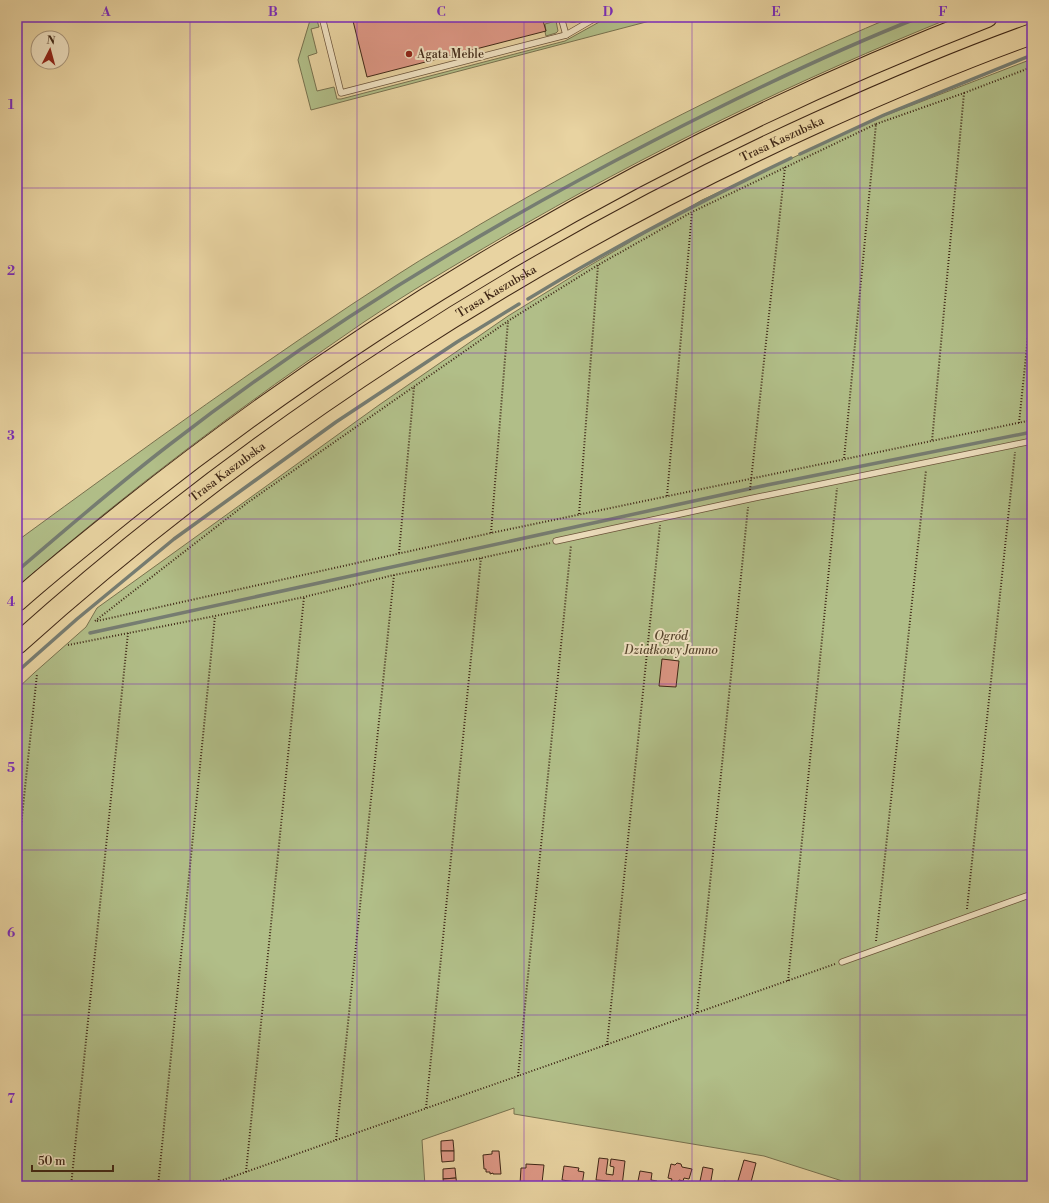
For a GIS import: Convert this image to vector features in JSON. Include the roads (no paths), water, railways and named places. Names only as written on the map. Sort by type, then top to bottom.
[{"type":"highway","points":[[17,601],[186,463],[304,378],[373,332],[470,271],[555,221],[680,154],[839,78],[908,48],[987,17]]},
{"type":"highway","name":"Trasa Kaszubska","points":[[17,644],[89,581],[132,546],[259,449],[329,398],[391,357],[574,245],[765,147],[922,76],[1032,34]]},
{"type":"lane","points":[[322,17],[341,93],[566,36],[597,17]]},
{"type":"lane","points":[[561,17],[566,36]]},
{"type":"lane","points":[[556,541],[749,499],[926,464],[1032,441]]},
{"type":"lane","points":[[842,962],[1032,894]]},
{"type":"waterway","points":[[17,571],[130,476],[226,402],[344,320],[404,282],[527,209],[653,141],[785,76],[852,45],[920,17]]},
{"type":"waterway","points":[[800,154],[884,115],[1032,55]]},
{"type":"waterway","points":[[528,299],[592,261],[658,225],[791,158]]},
{"type":"waterway","points":[[17,672],[77,619],[174,539],[336,422],[457,342],[519,304]]},
{"type":"waterway","points":[[90,633],[767,485],[1032,432]]},
{"type":"place","name":"Agata Meble","points":[[409,54]]},
{"type":"park label","name":"Ogród Działkowy Jamno","points":[[671,643]]}]
